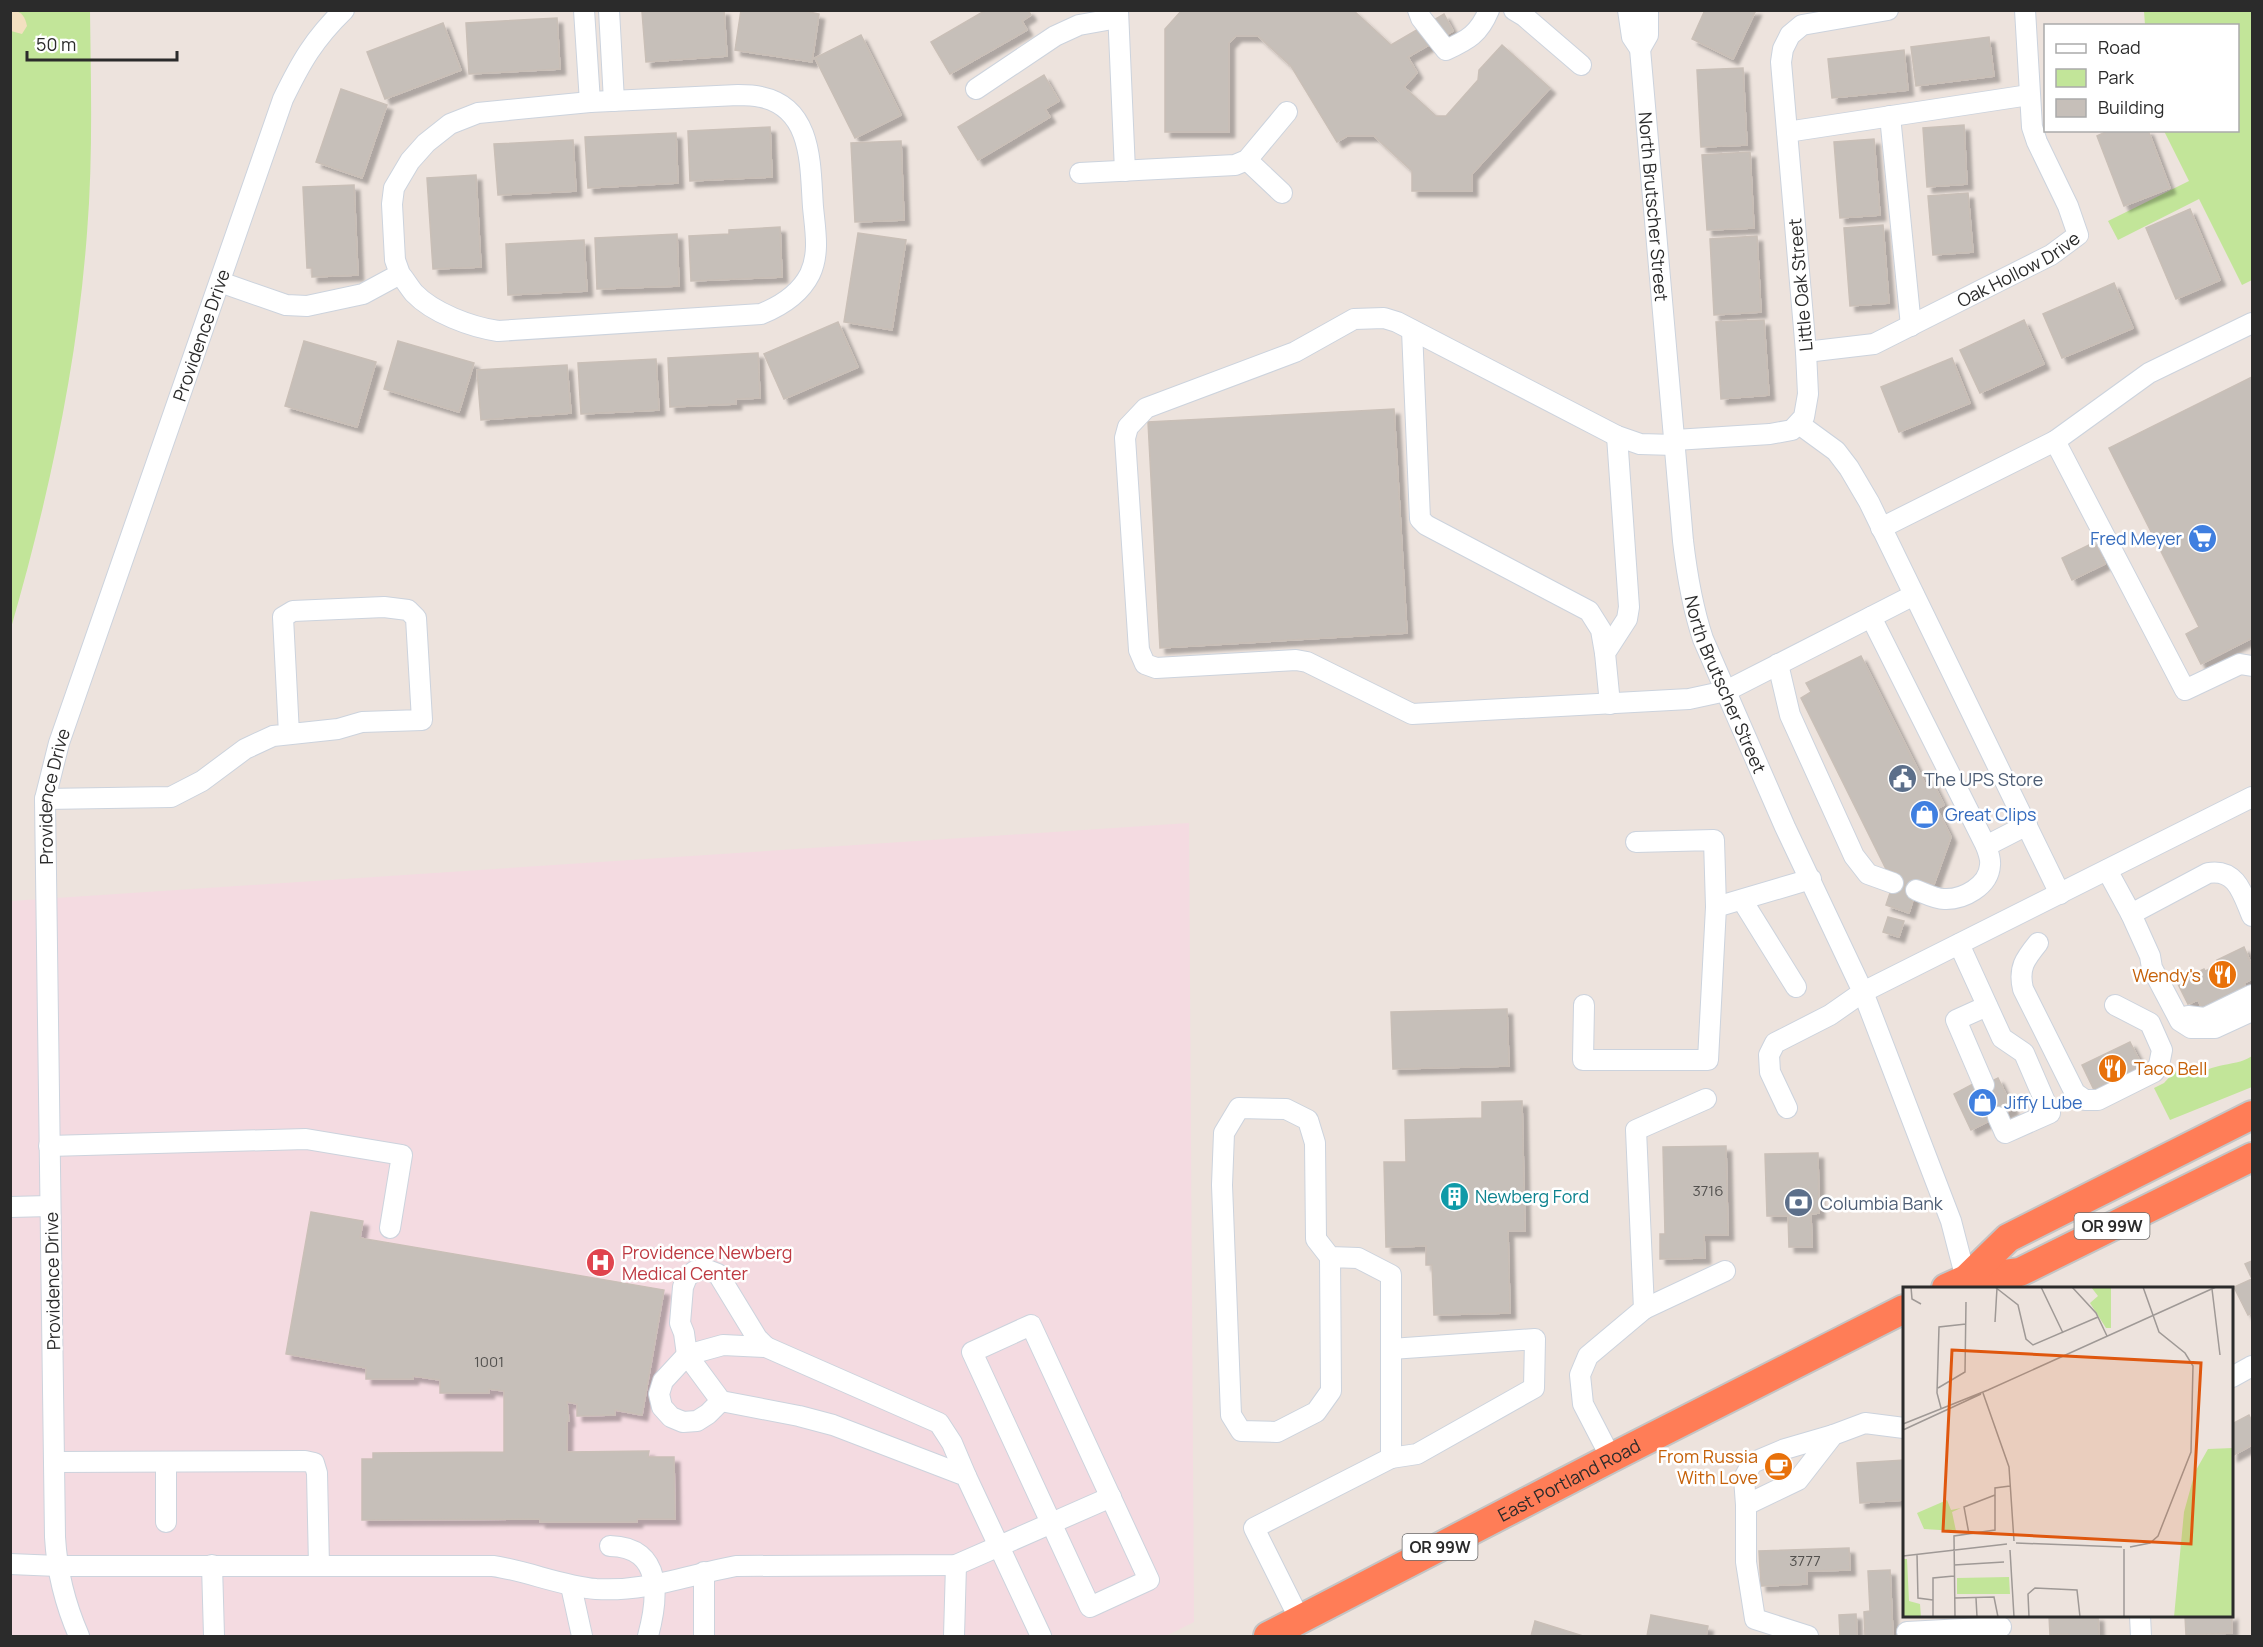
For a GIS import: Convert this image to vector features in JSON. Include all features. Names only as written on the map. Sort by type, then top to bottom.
[{"type":"highway","name":"OR 99W","points":[[1956,1284],[2008,1238],[2253,1115]]},
{"type":"highway","name":"OR 99W","points":[[1956,1284],[2020,1272],[2253,1157]]},
{"type":"highway","name":"East Portland Road","points":[[1268,1636],[1903,1310]]},
{"type":"street","name":"Providence Drive","points":[[79,1636],[64,1597],[58,1566],[54,1462],[45,799],[59,743],[283,99],[302,60],[324,30],[344,10]]},
{"type":"street","points":[[584,10],[590,102]]},
{"type":"street","points":[[609,10],[614,101]]},
{"type":"street","points":[[1418,10],[1421,18],[1446,50],[1471,39],[1484,22],[1489,10]]},
{"type":"street","points":[[1514,10],[1581,65]]},
{"type":"street","name":"North Brutscher Street","points":[[1628,10],[1632,37],[1640,49],[1688,583],[1694,614],[1785,826],[1863,992],[1950,1221],[1956,1284]]},
{"type":"street","name":"North Brutscher Street","points":[[1640,49],[1648,35],[1648,10]]},
{"type":"street","name":"Little Oak Street","points":[[1799,424],[1804,417],[1808,394],[1781,62],[1783,48],[1790,35],[1802,25],[1888,10]]},
{"type":"street","name":"Oak Hollow Drive","points":[[1806,352],[1874,344],[2051,255],[2078,235],[2068,206],[2032,127],[2025,10]]},
{"type":"street","points":[[976,89],[1063,32],[1118,14],[1125,171]]},
{"type":"street","points":[[738,95],[771,100],[780,104],[793,116],[802,130],[809,149],[816,252],[810,275],[796,294],[777,307],[761,314],[498,331],[478,328],[452,318],[415,294],[400,274],[395,260],[392,204],[394,188],[410,161],[426,143],[450,124],[478,112],[590,102],[738,95]]},
{"type":"street","points":[[1787,132],[2029,95]]},
{"type":"street","points":[[1080,173],[1235,165],[1247,160],[1287,112]]},
{"type":"street","points":[[1890,116],[1911,326]]},
{"type":"street","points":[[1247,160],[1282,193]]},
{"type":"street","points":[[220,282],[286,305],[307,306],[363,294],[400,274]]},
{"type":"street","points":[[1914,595],[1726,691],[1689,699],[1412,714],[1307,662],[1296,660],[1156,668],[1145,664],[1139,650],[1125,438],[1128,427],[1146,408],[1295,352],[1354,319],[1384,318],[1397,322],[1617,436],[1640,444],[1770,434],[1792,430],[1799,424],[1836,451],[1849,468],[1881,528],[1914,595],[2026,825],[2060,894]]},
{"type":"street","points":[[1881,528],[2055,441],[2149,373],[2253,323]]},
{"type":"street","points":[[1412,330],[1420,519],[1426,525],[1589,611],[1601,630],[1610,704]]},
{"type":"street","points":[[1605,653],[1627,619],[1629,607],[1617,436]]},
{"type":"street","points":[[2055,441],[2185,690],[2240,664],[2253,666]]},
{"type":"street","points":[[45,799],[171,797],[202,781],[245,749],[273,736],[338,729],[362,722],[422,720],[416,618],[408,610],[384,606],[293,611],[283,618],[289,734]]},
{"type":"street","points":[[1871,617],[1986,846],[1991,862],[1984,882],[1977,889],[1959,897],[1943,899],[1916,890]]},
{"type":"street","points":[[1778,664],[1790,715],[1854,856],[1868,874],[1893,883]]},
{"type":"street","points":[[1788,1108],[1770,1072],[1769,1055],[1775,1043],[1830,1016],[1863,992],[2253,797]]},
{"type":"street","points":[[1986,846],[2026,825]]},
{"type":"street","points":[[1584,1005],[1583,1060],[1708,1060],[1716,907],[1714,840],[1636,842]]},
{"type":"street","points":[[2107,870],[2150,956],[2183,1013],[2188,1017],[2205,1018],[2253,995]]},
{"type":"street","points":[[2132,919],[2208,873],[2216,872],[2235,879],[2253,916]]},
{"type":"street","points":[[1716,907],[1811,879]]},
{"type":"street","points":[[1742,900],[1796,987]]},
{"type":"street","points":[[2038,943],[2023,961],[2021,970],[2023,989],[2075,1093],[2085,1100],[2098,1100],[2154,1072],[2161,1058],[2159,1043],[2150,1023],[2115,1005]]},
{"type":"street","points":[[1959,944],[2002,1038],[2024,1053],[2050,1113],[2005,1133],[1998,1117]]},
{"type":"street","points":[[2150,956],[2152,968],[2180,1021],[2191,1028],[2215,1028],[2253,1011]]},
{"type":"street","points":[[1984,1085],[1956,1020],[1987,1006]]},
{"type":"street","points":[[1644,1309],[1636,1130],[1706,1099]]},
{"type":"street","points":[[1239,1108],[1286,1109],[1308,1120],[1315,1143],[1316,1239],[1330,1257],[1331,1391],[1316,1412],[1276,1432],[1241,1431],[1231,1415],[1222,1185],[1224,1133],[1239,1108]]},
{"type":"street","points":[[49,1146],[306,1139],[402,1155],[390,1228]]},
{"type":"street","points":[[10,1207],[50,1206]]},
{"type":"street","points":[[1330,1257],[1358,1258],[1391,1275],[1391,1458]]},
{"type":"street","points":[[766,1347],[757,1338],[718,1274],[705,1269],[695,1271],[687,1277],[683,1287],[680,1323],[687,1355],[721,1401],[833,1425],[966,1476]]},
{"type":"street","points":[[1611,1458],[1583,1404],[1580,1375],[1588,1356],[1644,1309],[1725,1271]]},
{"type":"street","points":[[1031,1325],[1149,1580],[1090,1607],[1052,1525],[972,1352],[1031,1325]]},
{"type":"street","points":[[1300,1620],[1254,1528],[1391,1458],[1417,1454],[1534,1388],[1535,1339],[1391,1349]]},
{"type":"street","points":[[721,1401],[697,1421],[683,1422],[671,1417],[662,1407],[660,1394],[663,1381],[687,1355],[723,1345],[766,1347],[939,1423],[952,1443],[1041,1636]]},
{"type":"street","points":[[2233,1376],[2253,1366]]},
{"type":"street","points":[[1808,1636],[1755,1619],[1746,1562],[1744,1478],[1752,1463],[1785,1449],[1865,1423],[1903,1428]]},
{"type":"street","points":[[1746,1505],[1798,1480],[1833,1435]]},
{"type":"street","points":[[54,1462],[305,1461],[314,1463],[317,1473],[319,1566]]},
{"type":"street","points":[[166,1462],[166,1522]]},
{"type":"street","points":[[10,1564],[58,1566],[494,1566],[516,1569],[571,1586],[621,1589],[656,1586],[704,1572],[736,1566],[956,1565],[1052,1525],[1111,1497]]},
{"type":"street","points":[[610,1546],[620,1546],[634,1551],[645,1560],[652,1572],[656,1586],[654,1616],[648,1636]]},
{"type":"street","points":[[212,1565],[214,1636]]},
{"type":"street","points":[[954,1636],[956,1565]]},
{"type":"street","points":[[704,1572],[704,1636]]},
{"type":"street","points":[[571,1586],[582,1636]]},
{"type":"street","points":[[2140,1617],[2141,1636]]},
{"type":"street","points":[[1906,1632],[1938,1623],[2001,1627]]},
{"type":"shaded area","name":"Providence Newberg Medical Center","points":[[1189,823],[1194,1622],[1166,1636],[11,1636],[11,901]]},
{"type":"green space","points":[[11,11],[90,11],[91,122],[87,233],[76,334],[49,482],[11,628]]},
{"type":"green space","points":[[2144,11],[2252,11],[2252,280],[2242,285],[2199,199],[2118,240],[2108,221],[2189,181],[2164,132],[2239,132],[2239,24],[2145,24]]},
{"type":"green space","points":[[2252,1056],[2252,1087],[2170,1120],[2154,1088],[2164,1083],[2175,1071],[2191,1077]]},
{"type":"sand","points":[[10,11],[20,13],[24,17],[27,26],[22,34],[11,31]]},
{"type":"building","points":[[724,10],[727,56],[646,62],[642,12]]},
{"type":"building","points":[[741,10],[800,10],[819,14],[812,62],[735,50]]},
{"type":"building","points":[[986,10],[1028,10],[1031,15],[1022,21],[1027,30],[950,74],[931,42]]},
{"type":"building","points":[[1182,10],[1353,10],[1391,45],[1444,14],[1453,31],[1408,57],[1417,73],[1404,87],[1436,116],[1446,116],[1478,80],[1479,70],[1502,45],[1550,88],[1472,174],[1472,191],[1412,191],[1412,171],[1374,136],[1347,136],[1337,142],[1291,66],[1258,36],[1236,36],[1229,43],[1229,132],[1165,132],[1165,29]]},
{"type":"building","points":[[1705,10],[1756,10],[1733,59],[1692,39]]},
{"type":"building","points":[[557,18],[560,69],[469,74],[466,23]]},
{"type":"building","points":[[443,23],[461,70],[385,99],[367,52]]},
{"type":"building","points":[[861,35],[901,115],[855,138],[815,58]]},
{"type":"building","points":[[1989,37],[1994,76],[1916,86],[1911,47]]},
{"type":"building","points":[[1904,50],[1908,90],[1832,98],[1828,59]]},
{"type":"building","points":[[1743,68],[1747,145],[1701,147],[1697,70]]},
{"type":"building","points":[[1044,75],[1059,101],[1045,109],[1050,117],[978,160],[958,127]]},
{"type":"building","points":[[341,89],[387,105],[362,178],[316,162]]},
{"type":"building","points":[[1964,125],[1967,184],[1927,187],[1923,128]]},
{"type":"building","points":[[770,127],[772,177],[690,181],[688,131]]},
{"type":"building","points":[[2106,132],[2149,132],[2170,188],[2124,206],[2097,136]]},
{"type":"building","points":[[676,133],[678,183],[588,188],[585,137]]},
{"type":"building","points":[[1874,139],[1880,215],[1840,218],[1834,142]]},
{"type":"building","points":[[573,140],[576,191],[498,195],[494,144]]},
{"type":"building","points":[[901,141],[904,220],[855,222],[851,143]]},
{"type":"building","points":[[1750,152],[1754,228],[1707,230],[1702,155]]},
{"type":"building","points":[[476,175],[481,267],[433,269],[427,178]]},
{"type":"building","points":[[354,185],[358,275],[312,277],[312,268],[307,268],[303,187]]},
{"type":"building","points":[[1968,193],[1973,252],[1933,255],[1928,196]]},
{"type":"building","points":[[2190,209],[2220,280],[2176,299],[2146,228]]},
{"type":"building","points":[[1883,225],[1889,303],[1850,306],[1844,228]]},
{"type":"building","points":[[780,227],[782,277],[691,281],[689,236],[729,234],[729,230]]},
{"type":"building","points":[[858,233],[906,240],[892,330],[844,322]]},
{"type":"building","points":[[677,234],[679,286],[597,289],[595,238]]},
{"type":"building","points":[[1757,236],[1761,312],[1714,315],[1710,239]]},
{"type":"building","points":[[584,240],[587,291],[508,295],[506,244]]},
{"type":"building","points":[[2114,283],[2133,328],[2062,358],[2043,314]]},
{"type":"building","points":[[1764,320],[1769,395],[1721,399],[1716,322]]},
{"type":"building","points":[[2024,320],[2044,364],[1980,393],[1960,350]]},
{"type":"building","points":[[838,322],[858,367],[784,399],[764,354]]},
{"type":"building","points":[[304,341],[376,362],[357,427],[285,406]]},
{"type":"building","points":[[398,341],[474,363],[459,412],[384,389]]},
{"type":"building","points":[[758,353],[760,398],[736,399],[736,404],[670,407],[668,358]]},
{"type":"building","points":[[1952,358],[1970,403],[1899,432],[1881,387]]},
{"type":"building","points":[[656,359],[659,410],[581,414],[578,363]]},
{"type":"building","points":[[567,365],[571,413],[481,420],[477,370]]},
{"type":"building","name":"Fred Meyer","points":[[2252,377],[2252,638],[2201,664],[2186,634],[2199,627],[2109,448]]},
{"type":"building","points":[[1394,409],[1407,633],[1160,648],[1148,422]]},
{"type":"building","points":[[2095,542],[2105,564],[2072,580],[2062,558]]},
{"type":"building","points":[[1861,656],[1925,784],[1932,781],[1944,805],[1937,809],[1951,837],[1934,884],[1919,880],[1909,913],[1886,905],[1897,872],[1886,869],[1801,698],[1811,692],[1806,683]]},
{"type":"building","points":[[1888,917],[1904,921],[1899,937],[1883,932]]},
{"type":"building","name":"Wendy's","points":[[2244,947],[2252,966],[2252,979],[2244,983],[2246,989],[2203,1010],[2198,1000],[2188,1004],[2177,982],[2204,969],[2205,971],[2220,965],[2217,960]]},
{"type":"building","points":[[1507,1009],[1509,1066],[1393,1069],[1391,1012]]},
{"type":"building","name":"Taco Bell","points":[[2130,1042],[2145,1071],[2096,1094],[2082,1065]]},
{"type":"building","name":"Jiffy Lube","points":[[1998,1078],[2013,1109],[1971,1130],[1954,1094],[1973,1084],[1976,1089]]},
{"type":"building","name":"Newberg Ford","points":[[1522,1101],[1525,1231],[1508,1231],[1510,1313],[1434,1315],[1432,1265],[1426,1265],[1426,1246],[1386,1247],[1384,1162],[1406,1162],[1405,1120],[1482,1118],[1482,1102]]},
{"type":"building","points":[[1726,1146],[1728,1235],[1704,1235],[1705,1258],[1660,1259],[1660,1234],[1665,1234],[1663,1147]]},
{"type":"building","points":[[1818,1153],[1819,1213],[1811,1214],[1812,1247],[1789,1247],[1788,1216],[1767,1216],[1765,1154]]},
{"type":"building","points":[[311,1212],[363,1221],[360,1238],[664,1290],[642,1415],[615,1410],[615,1415],[577,1416],[577,1404],[567,1402],[569,1421],[567,1421],[567,1452],[649,1451],[648,1457],[674,1457],[675,1519],[637,1519],[637,1522],[540,1522],[540,1519],[362,1520],[362,1459],[373,1459],[373,1453],[504,1452],[504,1391],[489,1389],[489,1393],[440,1393],[440,1380],[413,1376],[413,1379],[366,1379],[366,1368],[286,1354]]},
{"type":"building","points":[[2252,1261],[2252,1279],[2245,1264]]},
{"type":"building","points":[[2252,1279],[2252,1313],[2248,1315],[2234,1287]]},
{"type":"building","points":[[2249,1415],[2252,1422],[2252,1445],[2233,1455],[2233,1423]]},
{"type":"building","points":[[1903,1460],[1903,1500],[1860,1503],[1857,1463]]},
{"type":"building","points":[[1849,1548],[1850,1570],[1807,1571],[1807,1584],[1761,1586],[1759,1551]]},
{"type":"building","points":[[1890,1570],[1893,1636],[1865,1636],[1864,1612],[1870,1611],[1868,1571]]},
{"type":"building","points":[[1856,1614],[1857,1636],[1840,1636],[1839,1615]]},
{"type":"building","points":[[1651,1615],[1708,1626],[1706,1636],[1647,1636]]},
{"type":"building","points":[[2049,1617],[2098,1617],[2099,1636],[2050,1635]]},
{"type":"building","points":[[2185,1617],[2232,1617],[2232,1633],[2186,1635]]},
{"type":"building","points":[[1535,1621],[1583,1636],[1531,1636]]},
{"type":"tunnel","points":[[1984,1085],[1998,1117]]},
{"type":"place","name":"Fred Meyer","points":[[2203,538]]},
{"type":"place","name":"The UPS Store","points":[[1903,779]]},
{"type":"place","name":"Great Clips","points":[[1924,814]]},
{"type":"place","name":"Wendy's","points":[[2222,975]]},
{"type":"place","name":"Taco Bell","points":[[2113,1068]]},
{"type":"place","name":"Jiffy Lube","points":[[1983,1102]]},
{"type":"place","name":"Newberg Ford","points":[[1454,1196]]},
{"type":"place","name":"Columbia Bank","points":[[1799,1203]]},
{"type":"place","name":"Providence Newberg Medical Center","points":[[601,1262]]},
{"type":"place","name":"From Russia With Love","points":[[1779,1466]]}]
